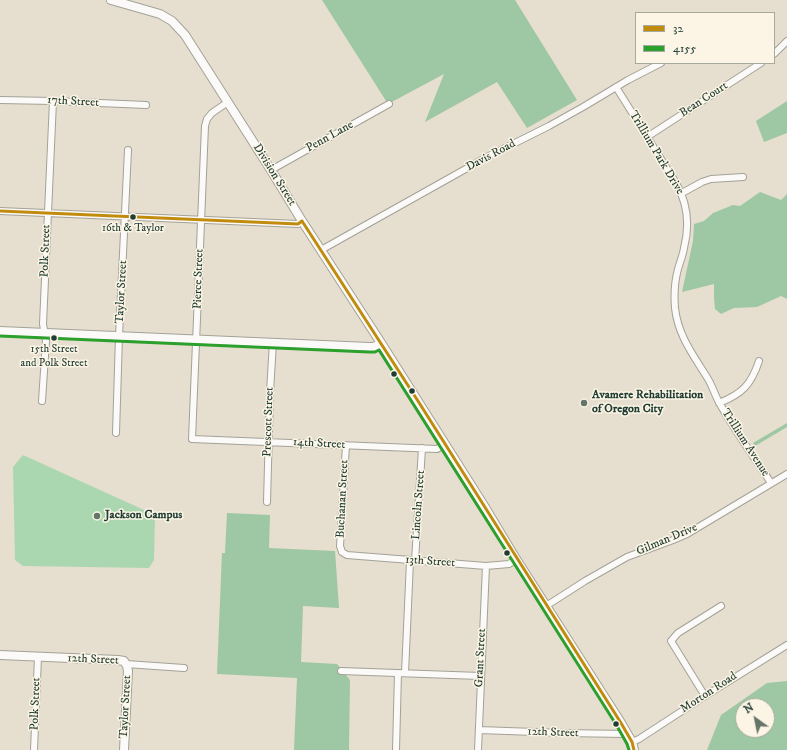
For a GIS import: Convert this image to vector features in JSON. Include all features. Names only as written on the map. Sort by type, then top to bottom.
[{"type":"street","name":"Division Street","points":[[111,0],[160,14],[172,21],[185,35],[486,509],[627,734],[633,746]]},
{"type":"street","points":[[775,53],[787,40]]},
{"type":"street","name":"Davis Road","points":[[321,250],[487,157],[549,126],[659,64]]},
{"type":"street","name":"Bean Court","points":[[647,137],[759,64]]},
{"type":"street","name":"Trillium Park Drive","points":[[616,87],[682,193],[688,217],[685,248],[678,270],[674,299],[676,316],[687,345],[712,385],[719,403]]},
{"type":"street","name":"17th Street","points":[[0,100],[146,106]]},
{"type":"street","name":"Polk Street","points":[[42,401],[46,341],[43,324],[53,101]]},
{"type":"street","name":"Pierce Street","points":[[192,439],[205,126],[207,119],[212,113],[228,102]]},
{"type":"street","name":"Penn Lane","points":[[271,170],[389,104]]},
{"type":"street","name":"Taylor Street","points":[[116,433],[128,150]]},
{"type":"street","points":[[682,193],[702,182],[711,179],[743,177]]},
{"type":"street","points":[[0,211],[298,224],[302,221]]},
{"type":"street","points":[[0,331],[369,347],[381,343]]},
{"type":"street","name":"Prescott Street","points":[[266,502],[273,342]]},
{"type":"street","points":[[719,403],[737,395],[749,384],[759,361]]},
{"type":"street","name":"Trillium Avenue","points":[[719,403],[771,484]]},
{"type":"street","name":"14th Street","points":[[192,439],[437,449],[445,444]]},
{"type":"street","name":"Buchanan Street","points":[[342,552],[340,546],[346,445]]},
{"type":"street","name":"Lincoln Street","points":[[396,750],[422,448]]},
{"type":"street","name":"Gilman Drive","points":[[546,606],[626,557],[687,534],[787,474]]},
{"type":"street","name":"13th Street","points":[[342,552],[347,555],[486,566],[509,564],[516,559]]},
{"type":"street","name":"Grant Street","points":[[478,750],[480,676],[486,566]]},
{"type":"street","points":[[705,696],[671,641],[678,633],[721,606]]},
{"type":"street","name":"Morton Road","points":[[633,746],[639,739],[787,645]]},
{"type":"street","name":"12th Street","points":[[0,655],[120,660],[124,661],[126,664],[184,668]]},
{"type":"street","name":"Polk Street","points":[[34,750],[38,657]]},
{"type":"street","name":"Taylor Street","points":[[124,750],[128,671],[126,664]]},
{"type":"street","points":[[341,671],[480,676]]},
{"type":"street","name":"12th Street","points":[[478,730],[627,734]]},
{"type":"green space","points":[[322,0],[515,0],[577,100],[527,128],[497,82],[425,122],[444,74],[388,104]]},
{"type":"green space","points":[[787,101],[787,133],[764,142],[756,121]]},
{"type":"green space","points":[[760,192],[781,200],[787,194],[787,299],[781,296],[757,307],[734,308],[721,314],[715,309],[714,284],[682,292],[693,241],[694,224],[704,221],[713,213],[733,205],[740,206]]},
{"type":"green space","points":[[787,423],[787,427],[755,446],[753,443]]},
{"type":"green space","points":[[23,455],[155,515],[154,560],[149,568],[23,566],[15,560],[13,467]]},
{"type":"green space","points":[[227,513],[270,515],[269,548],[335,551],[339,608],[303,606],[301,662],[337,664],[350,680],[349,750],[294,750],[297,678],[217,674],[222,553],[225,553]]},
{"type":"green space","points":[[787,681],[787,750],[707,750],[721,715],[735,705],[735,738],[775,738],[775,698],[745,698],[767,683]]},
{"type":"transit line","name":"32","points":[[0,211],[298,224],[302,221]]},
{"type":"transit line","name":"32","points":[[302,221],[418,401],[621,723],[632,742],[634,750]]},
{"type":"transit line","name":"4155","points":[[0,336],[369,352],[379,350],[617,726],[629,750]]},
{"type":"place","name":"16th & Taylor","points":[[133,217]]},
{"type":"place","name":"15th Street and Polk Street","points":[[54,338]]},
{"type":"place","name":"Avamere Rehabilitation of Oregon City","points":[[584,403]]},
{"type":"place","name":"Jackson Campus","points":[[97,516]]}]
